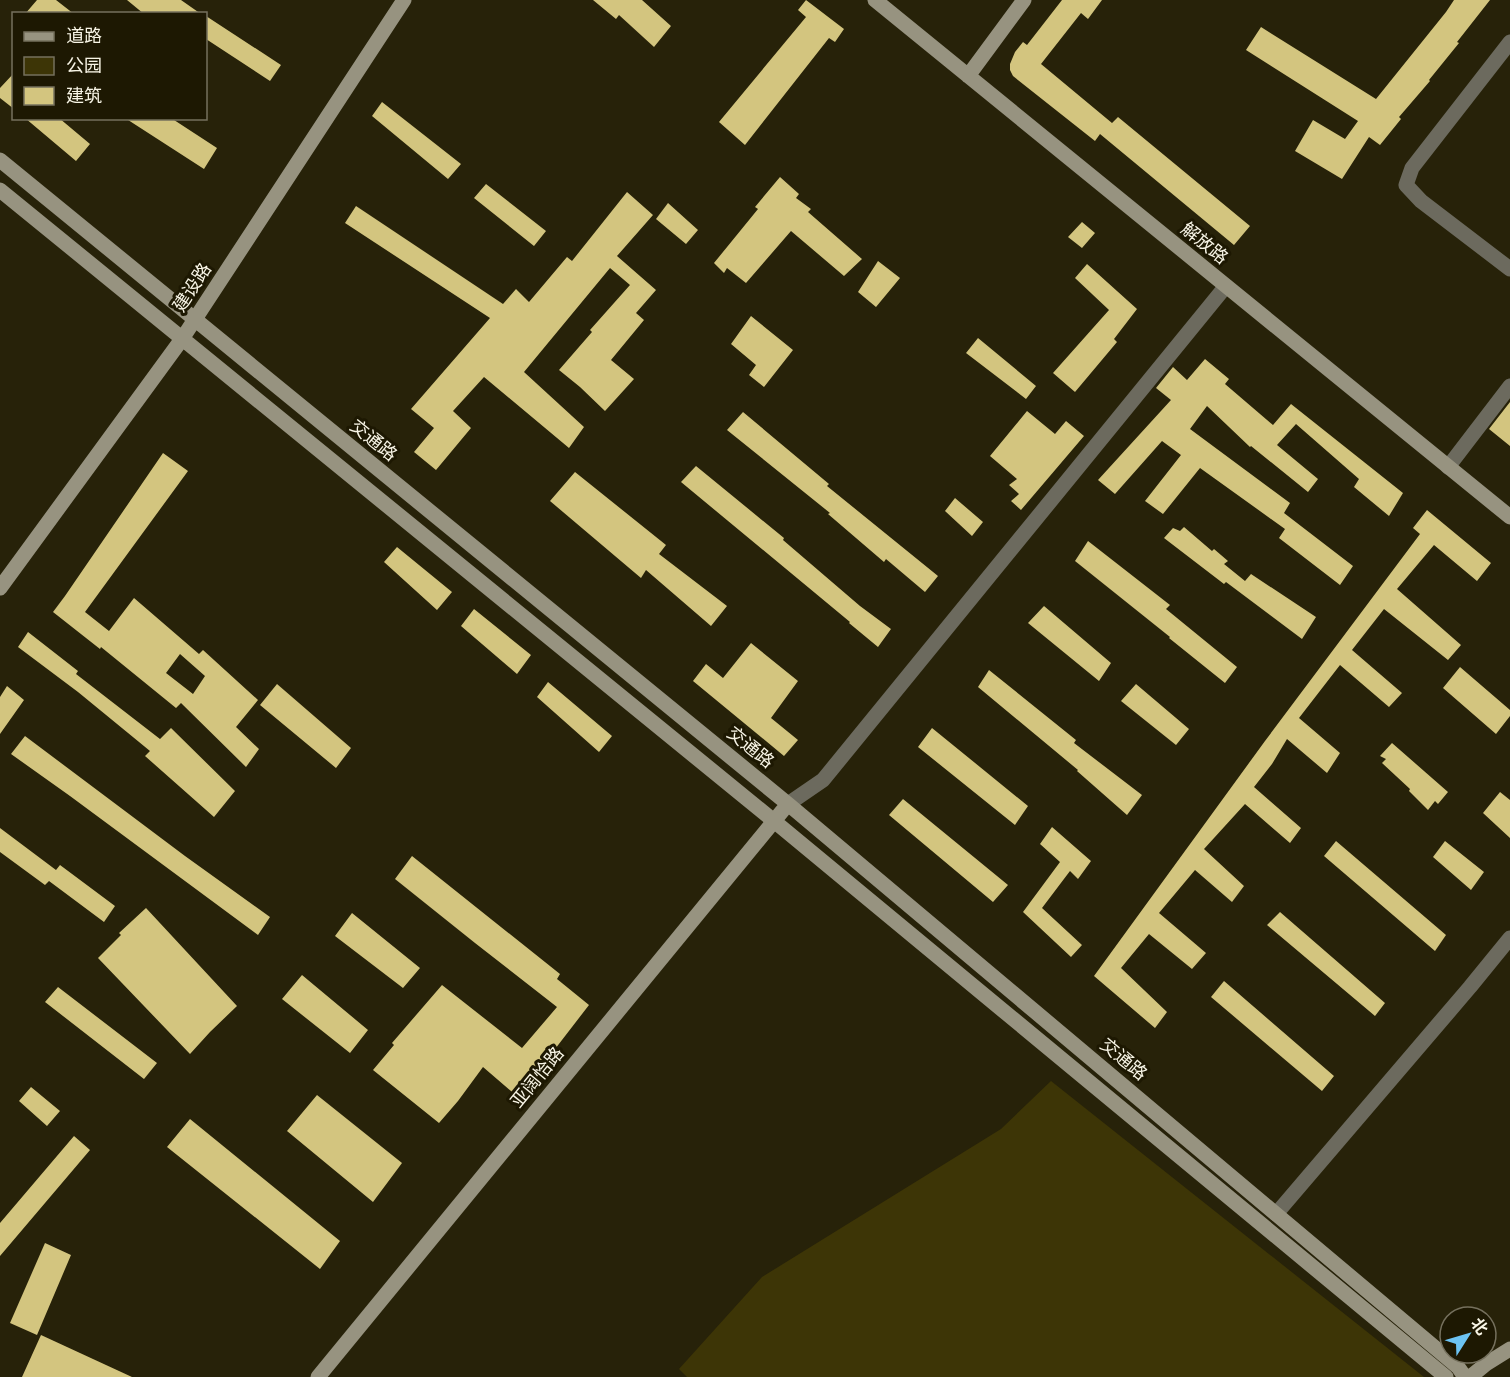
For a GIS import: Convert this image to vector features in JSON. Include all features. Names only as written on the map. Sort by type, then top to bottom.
[{"type":"main road","name":"建设路","points":[[0,588],[182,339],[404,0]]},
{"type":"main road","name":"解放路","points":[[874,0],[1510,517]]},
{"type":"main road","points":[[968,76],[1024,0]]},
{"type":"main road","name":"交通路","points":[[0,160],[788,804],[1458,1367],[1467,1377]]},
{"type":"main road","points":[[0,190],[774,821],[1446,1377]]},
{"type":"main road","name":"亚阔恰路","points":[[318,1377],[788,804]]},
{"type":"main road","points":[[1467,1377],[1510,1349]]},
{"type":"street","points":[[1510,42],[1412,168],[1406,185],[1421,201],[1510,269]]},
{"type":"street","points":[[788,804],[823,780],[1226,286]]},
{"type":"street","points":[[1448,467],[1510,386]]},
{"type":"street","points":[[1276,1214],[1510,938]]},
{"type":"green space","points":[[1051,1081],[1424,1377],[687,1377],[679,1369],[762,1277],[1001,1129]]},
{"type":"building","points":[[37,0],[56,0],[71,12],[27,12]]},
{"type":"building","points":[[127,0],[181,0],[198,12],[142,12]]},
{"type":"building","points":[[593,0],[642,0],[671,26],[654,47],[619,15],[616,19]]},
{"type":"building","points":[[806,0],[844,29],[835,42],[829,38],[745,145],[719,122],[806,17],[798,10]]},
{"type":"building","points":[[1062,0],[1102,0],[1088,19],[1081,13],[1041,64],[1112,123],[1118,117],[1250,226],[1234,245],[1100,134],[1095,141],[1013,76],[1010,64],[1015,52],[1023,42],[1027,45]]},
{"type":"building","points":[[1454,0],[1490,0],[1380,145],[1369,137],[1342,179],[1295,151],[1313,120],[1345,139],[1358,121],[1246,50],[1261,27],[1376,99]]},
{"type":"building","points":[[207,17],[281,65],[270,81],[207,40]]},
{"type":"building","points":[[12,75],[12,107],[0,98],[0,88]]},
{"type":"building","points":[[382,102],[461,164],[448,179],[372,116]]},
{"type":"building","points":[[27,120],[61,120],[90,144],[76,161]]},
{"type":"building","points":[[128,120],[174,120],[217,148],[204,169]]},
{"type":"building","points":[[780,177],[799,194],[796,198],[811,209],[808,212],[862,259],[844,276],[791,231],[746,283],[727,268],[724,273],[714,263],[758,209],[755,207]]},
{"type":"building","points":[[486,184],[546,231],[534,246],[474,198]]},
{"type":"building","points":[[627,192],[653,215],[617,256],[656,290],[636,313],[644,320],[611,360],[634,379],[605,411],[559,370],[592,332],[590,330],[630,285],[610,268],[524,372],[584,427],[569,448],[484,377],[453,411],[471,428],[436,470],[414,452],[434,428],[411,409],[490,318],[345,223],[356,206],[503,304],[516,289],[529,302],[567,257],[572,261]]},
{"type":"building","points":[[668,203],[698,230],[686,244],[656,219]]},
{"type":"building","points":[[1082,222],[1095,233],[1082,248],[1068,237]]},
{"type":"building","points":[[878,261],[900,278],[876,307],[858,292]]},
{"type":"building","points":[[1087,264],[1137,309],[1114,339],[1117,342],[1075,392],[1053,373],[1109,310],[1075,278]]},
{"type":"building","points":[[751,316],[793,350],[764,387],[749,375],[756,365],[731,344]]},
{"type":"building","points":[[978,338],[1036,386],[1026,399],[966,353]]},
{"type":"building","points":[[1205,359],[1229,379],[1225,384],[1273,425],[1291,404],[1403,493],[1389,516],[1354,487],[1359,479],[1296,424],[1277,445],[1318,479],[1308,492],[1250,447],[1207,406],[1190,429],[1290,503],[1284,513],[1353,566],[1340,585],[1279,538],[1285,529],[1200,468],[1163,514],[1145,501],[1181,455],[1162,441],[1115,494],[1098,480],[1171,400],[1156,388],[1173,367],[1187,380]]},
{"type":"building","points":[[1510,402],[1510,446],[1489,429]]},
{"type":"building","points":[[1027,411],[1055,434],[1066,421],[1084,436],[1021,510],[1011,501],[1019,494],[1009,485],[1017,479],[990,456]]},
{"type":"building","points":[[743,412],[829,484],[827,486],[938,576],[925,592],[886,559],[884,562],[828,514],[830,513],[727,430]]},
{"type":"building","points":[[163,453],[188,471],[85,612],[109,631],[134,598],[199,654],[203,650],[258,700],[236,727],[259,749],[246,767],[181,703],[176,708],[101,647],[100,649],[53,612]],"holes":[[[180,654],[205,676],[193,694],[166,673]]]},
{"type":"building","points":[[696,466],[784,538],[783,540],[860,606],[891,629],[878,647],[681,482]]},
{"type":"building","points":[[575,472],[666,545],[659,554],[727,606],[711,626],[646,570],[641,578],[550,501]]},
{"type":"building","points":[[955,498],[983,522],[972,536],[945,511]]},
{"type":"building","points":[[1427,510],[1491,563],[1477,581],[1434,545],[1397,589],[1461,645],[1448,660],[1384,609],[1352,650],[1402,693],[1389,707],[1340,665],[1299,718],[1340,753],[1327,773],[1287,739],[1272,764],[1254,787],[1301,828],[1290,843],[1245,804],[1204,849],[1244,886],[1232,902],[1195,870],[1159,913],[1206,953],[1192,969],[1149,934],[1121,968],[1167,1012],[1155,1028],[1094,976],[1265,741],[1420,534],[1413,528]]},
{"type":"building","points":[[1184,527],[1212,551],[1214,549],[1228,561],[1224,564],[1245,581],[1251,574],[1316,617],[1302,639],[1164,538],[1173,528],[1180,531]]},
{"type":"building","points":[[1088,541],[1170,605],[1166,609],[1237,667],[1225,683],[1075,561]]},
{"type":"building","points":[[397,547],[452,592],[437,610],[384,562]]},
{"type":"building","points":[[1044,606],[1111,663],[1099,681],[1028,623]]},
{"type":"building","points":[[474,609],[531,655],[517,674],[461,626]]},
{"type":"building","points":[[28,632],[78,671],[76,674],[160,739],[171,728],[235,791],[214,817],[145,756],[150,751],[18,647]]},
{"type":"building","points":[[751,643],[798,681],[771,718],[798,740],[784,756],[693,681],[706,664],[723,678]]},
{"type":"building","points":[[1460,667],[1510,710],[1510,716],[1496,734],[1443,688]]},
{"type":"building","points":[[989,670],[1076,740],[1074,743],[1142,795],[1127,815],[1078,770],[978,687]]},
{"type":"building","points":[[548,682],[612,736],[599,752],[537,697]]},
{"type":"building","points":[[277,684],[351,748],[336,768],[260,705]]},
{"type":"building","points":[[1136,684],[1189,729],[1176,745],[1121,701]]},
{"type":"building","points":[[7,686],[24,700],[0,734],[0,697]]},
{"type":"building","points":[[932,728],[1028,806],[1015,825],[918,747]]},
{"type":"building","points":[[25,736],[270,917],[258,935],[11,754]]},
{"type":"building","points":[[1392,743],[1448,792],[1438,804],[1435,801],[1428,810],[1409,791],[1410,789],[1382,763],[1386,759],[1380,756]]},
{"type":"building","points":[[1500,792],[1510,800],[1510,838],[1483,813]]},
{"type":"building","points":[[903,799],[1008,885],[993,902],[889,815]]},
{"type":"building","points":[[1052,827],[1091,861],[1078,879],[1070,871],[1042,908],[1082,945],[1071,957],[1023,912],[1060,862],[1040,844]]},
{"type":"building","points":[[0,828],[56,870],[60,865],[115,906],[104,922],[49,881],[45,885],[0,852]]},
{"type":"building","points":[[1336,841],[1446,935],[1435,951],[1324,856]]},
{"type":"building","points":[[1445,841],[1484,872],[1471,890],[1433,857]]},
{"type":"building","points":[[412,856],[560,974],[557,979],[589,1005],[518,1097],[483,1067],[439,1123],[373,1070],[394,1045],[392,1043],[442,985],[522,1048],[557,1007],[395,879]]},
{"type":"building","points":[[146,908],[237,1006],[190,1054],[98,958],[121,935],[119,933]]},
{"type":"building","points":[[1280,912],[1385,1003],[1375,1016],[1267,925]]},
{"type":"building","points":[[352,913],[420,968],[403,988],[335,936]]},
{"type":"building","points":[[302,975],[368,1030],[350,1053],[282,999]]},
{"type":"building","points":[[1224,981],[1334,1076],[1322,1091],[1211,997]]},
{"type":"building","points":[[58,987],[157,1063],[144,1079],[45,1002]]},
{"type":"building","points":[[31,1087],[60,1111],[47,1126],[19,1101]]},
{"type":"building","points":[[317,1095],[402,1163],[373,1202],[287,1131]]},
{"type":"building","points":[[190,1119],[340,1241],[320,1269],[167,1147]]},
{"type":"building","points":[[74,1136],[90,1150],[0,1256],[0,1223]]},
{"type":"building","points":[[45,1243],[71,1255],[37,1335],[10,1323]]},
{"type":"building","points":[[41,1335],[132,1377],[22,1377]]}]
